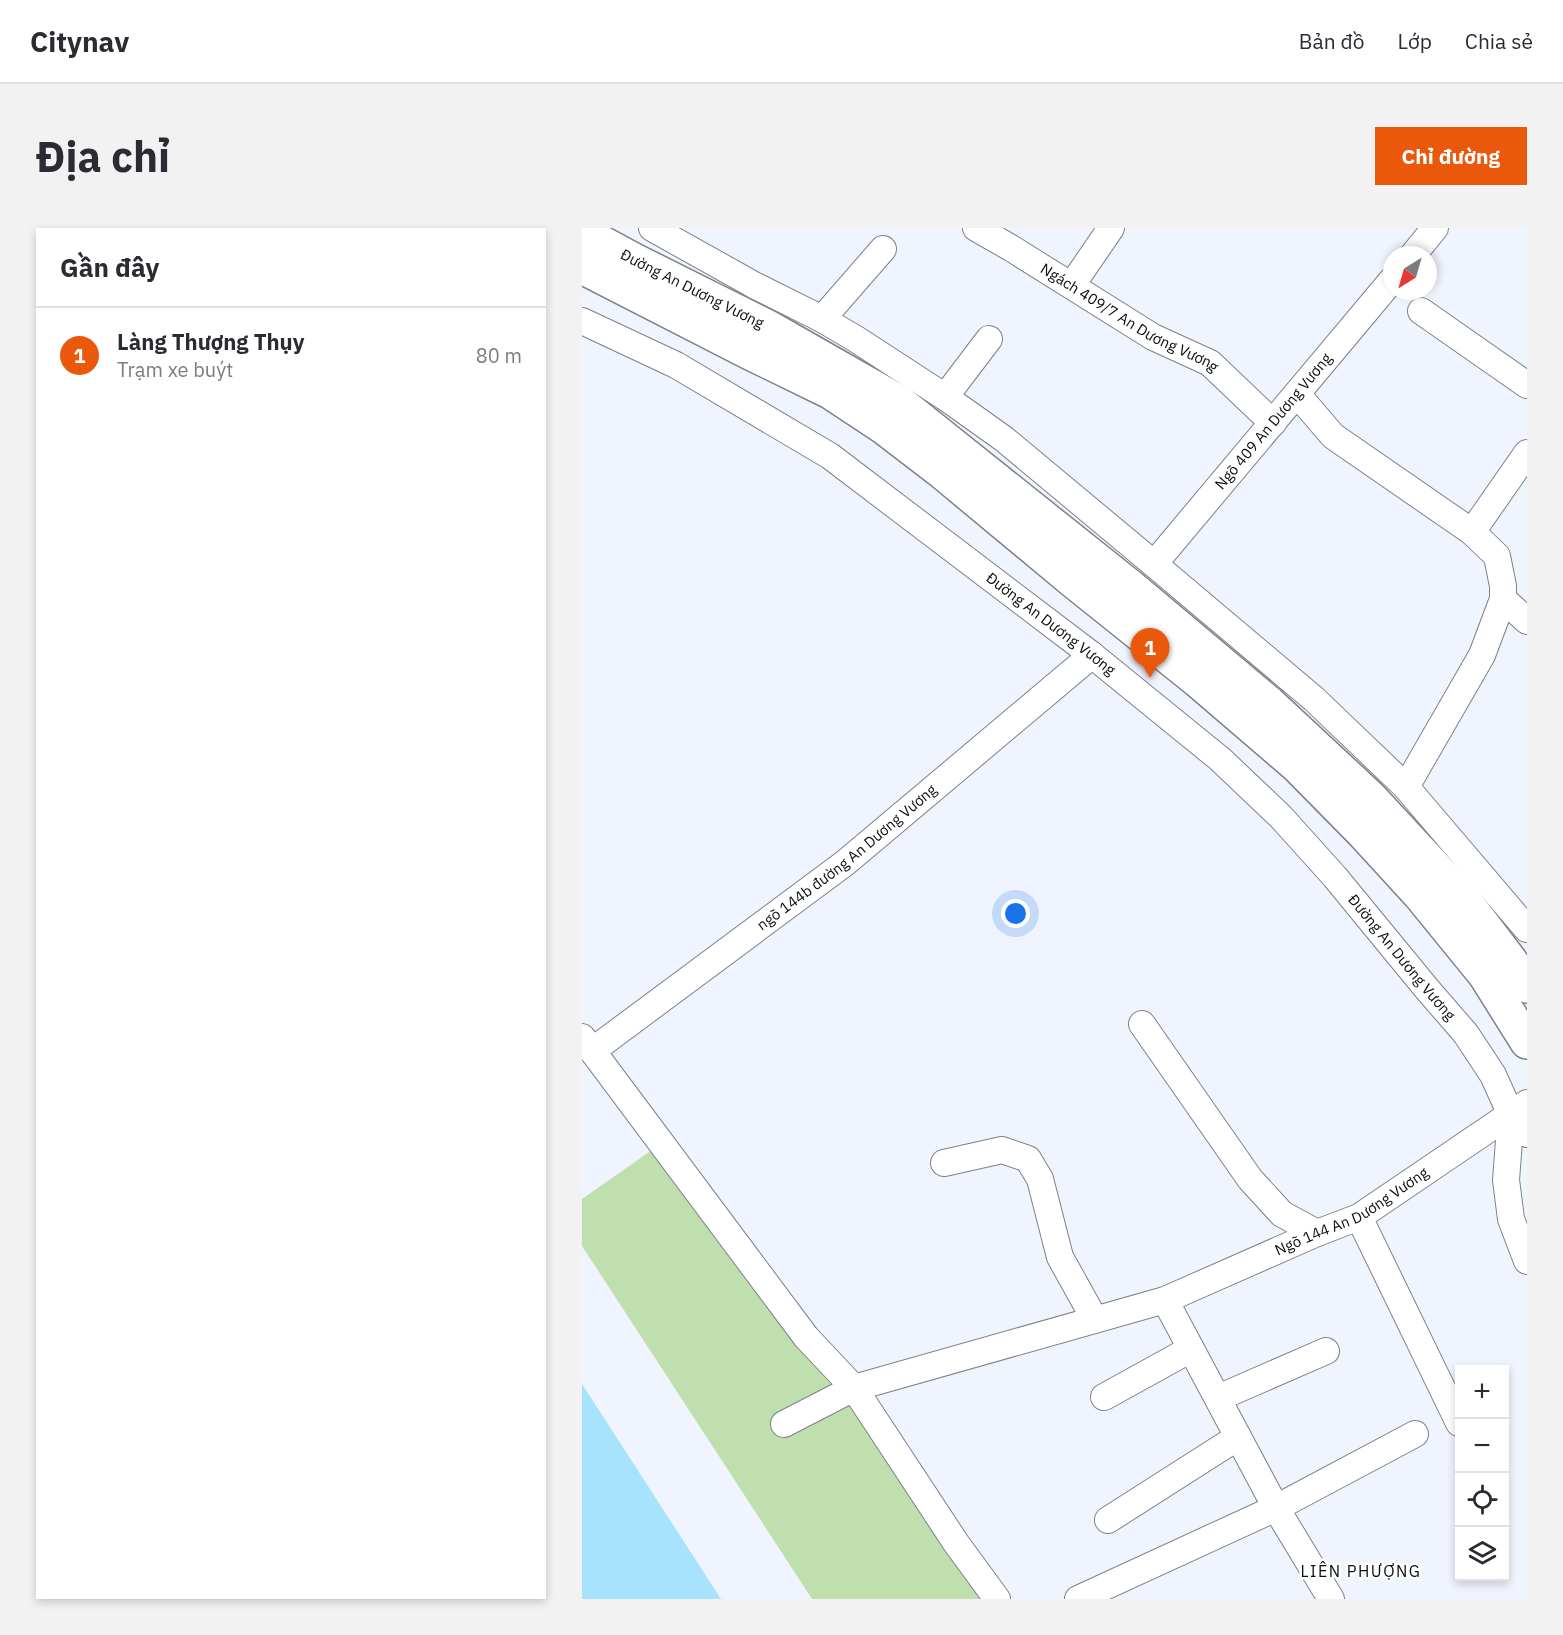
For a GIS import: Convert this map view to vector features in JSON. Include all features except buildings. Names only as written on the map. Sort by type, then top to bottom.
[{"type":"main road","points":[[620,228],[680,258],[713,280],[770,327]]},
{"type":"main road","name":"Đường An Dương Vương","points":[[582,232],[770,327],[898,400],[1083,569],[1198,681],[1297,766],[1364,834],[1419,894],[1485,975],[1527,1041]]},
{"type":"main road","name":"Đường An Dương Vương","points":[[582,267],[830,392],[883,426],[943,472],[1269,703],[1370,797],[1459,893],[1527,986]]},
{"type":"street","name":"Đường An Dương Vương","points":[[652,228],[856,339],[945,396],[1004,439],[1314,699],[1406,788],[1527,929]]},
{"type":"street","name":"Ngách 409/7 An Dương Vương","points":[[976,228],[1072,285],[1153,337],[1210,363],[1273,423]]},
{"type":"street","points":[[1072,285],[1111,228]]},
{"type":"street","points":[[1421,246],[1436,228]]},
{"type":"street","points":[[822,319],[883,249]]},
{"type":"street","name":"Ngõ 409 An Dương Vương","points":[[1154,564],[1383,291]]},
{"type":"street","points":[[1421,311],[1527,385]]},
{"type":"street","name":"Đường An Dương Vương","points":[[582,321],[676,364],[830,456],[1092,655],[1220,759],[1281,817],[1335,877],[1466,1034],[1522,1117]]},
{"type":"street","points":[[945,396],[989,339]]},
{"type":"street","points":[[1297,394],[1333,436],[1472,532],[1497,556],[1503,599],[1482,655],[1406,788]]},
{"type":"street","points":[[1472,532],[1527,453]]},
{"type":"street","points":[[1503,599],[1527,621]]},
{"type":"street","name":"ngõ 144b đường An Dương Vương","points":[[587,1044],[845,863],[1092,655]]},
{"type":"street","points":[[1143,1024],[1250,1179],[1282,1214],[1317,1233]]},
{"type":"street","points":[[587,1044],[806,1337],[854,1388],[956,1543],[997,1599]]},
{"type":"street","points":[[1522,1117],[1506,1180],[1510,1219],[1527,1261]]},
{"type":"street","name":"Ngõ 144 An Dương Vương","points":[[784,1424],[854,1388],[1165,1300],[1317,1233],[1359,1217],[1522,1117]]},
{"type":"street","points":[[944,1163],[1002,1150],[1028,1159],[1040,1179],[1060,1257],[1095,1320]]},
{"type":"street","points":[[1359,1217],[1457,1419]]},
{"type":"street","points":[[1165,1300],[1276,1508],[1331,1599]]},
{"type":"street","points":[[1104,1397],[1191,1349]]},
{"type":"street","points":[[1218,1398],[1326,1351]]},
{"type":"street","points":[[1078,1599],[1276,1508],[1415,1434]]},
{"type":"street","points":[[1108,1520],[1238,1437]]},
{"type":"green space","points":[[662,1143],[1002,1599],[812,1599],[582,1246],[582,1199]]},
{"type":"water","points":[[582,1384],[721,1599],[582,1599]]},
{"type":"place","name":"Làng Thượng Thụy","points":[[1150,678]]},
{"type":"district","name":"LIÊN PHƯỢNG","points":[[1361,1571]]}]
